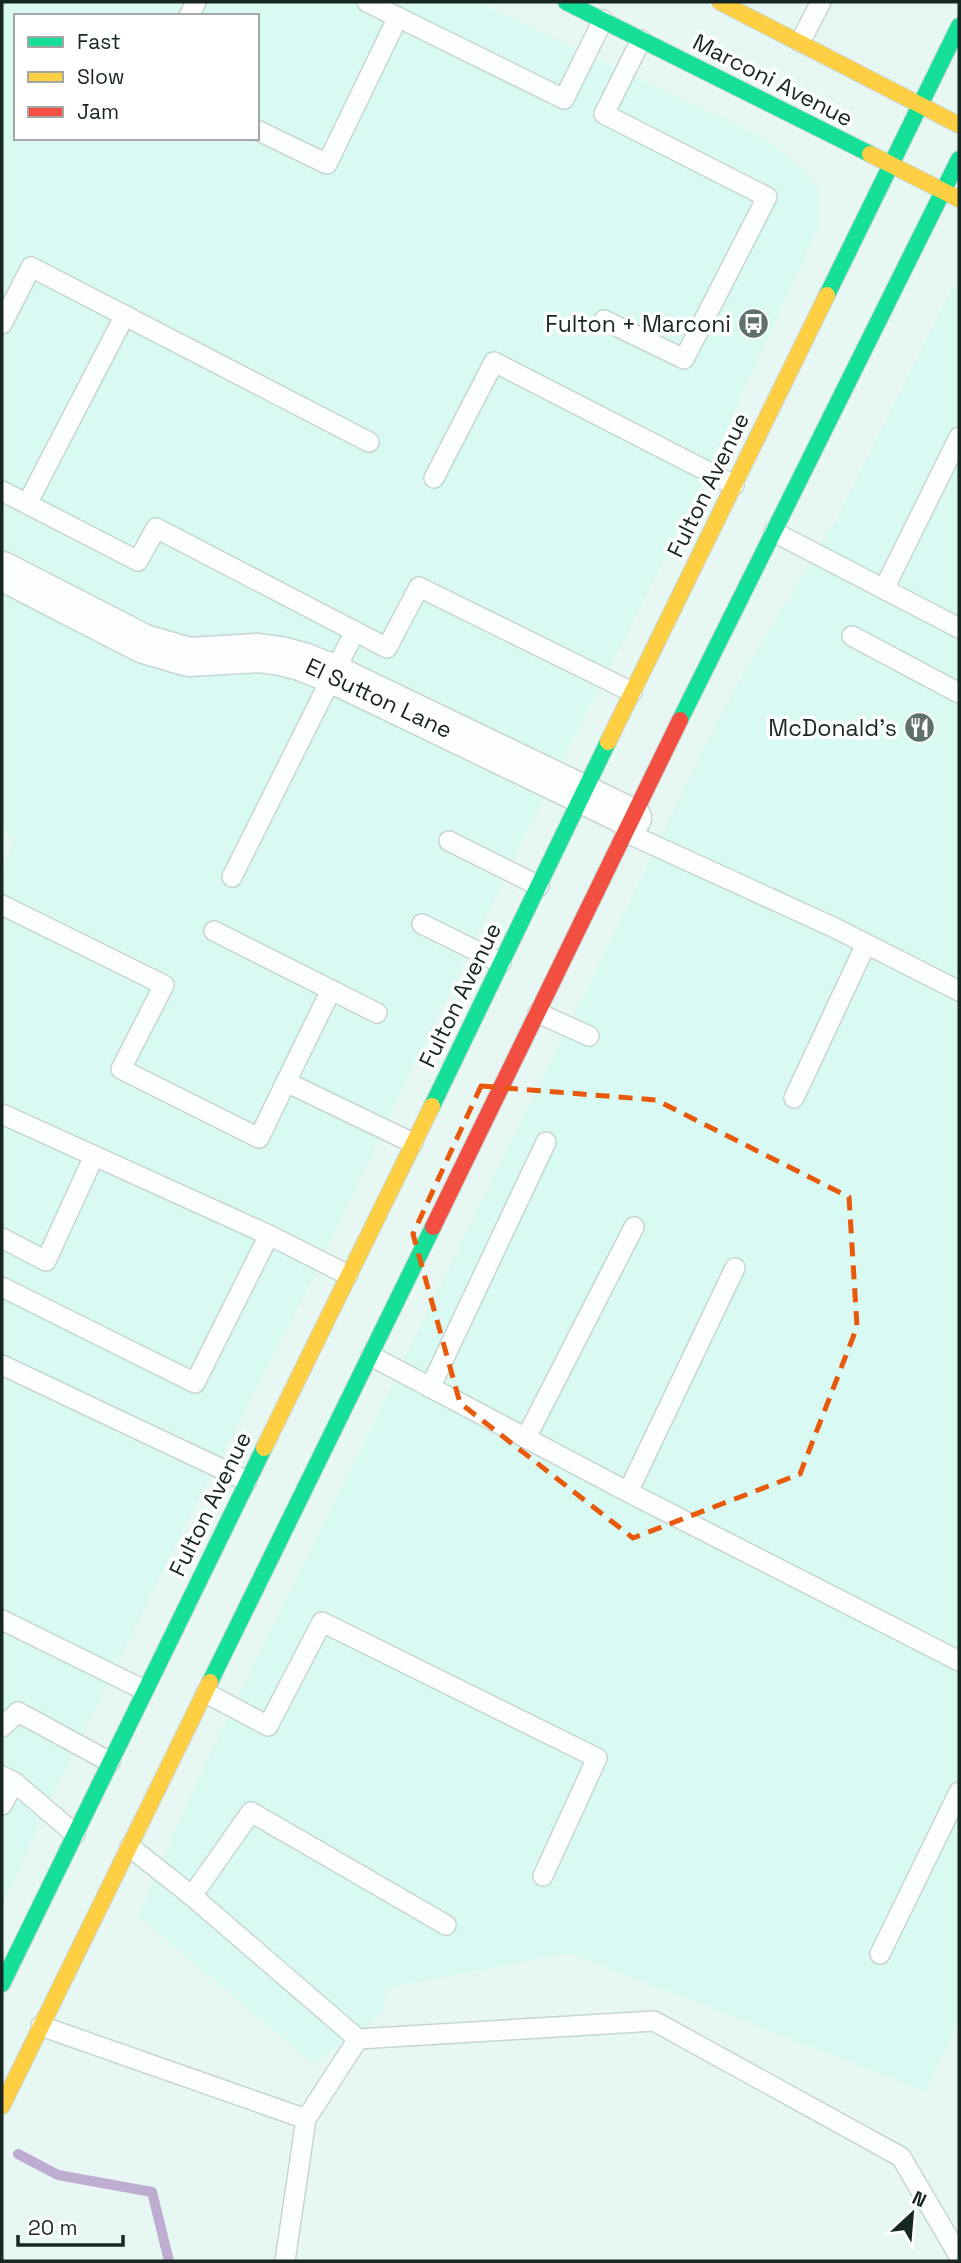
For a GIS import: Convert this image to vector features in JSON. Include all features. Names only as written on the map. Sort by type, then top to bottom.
[{"type":"main road","name":"Marconi Avenue","points":[[566,2],[959,199]]},
{"type":"main road","name":"Marconi Avenue","points":[[720,2],[959,125]]},
{"type":"main road","name":"Fulton Avenue","points":[[3,1979],[959,26]]},
{"type":"main road","points":[[2,2106],[371,1356],[628,825],[959,159]]},
{"type":"street","name":"El Sutton Lane","points":[[2,571],[144,644],[167,652],[189,657],[258,653],[281,656],[333,674],[583,795],[628,825]]},
{"type":"lane","points":[[367,2],[564,99],[603,20]]},
{"type":"lane","points":[[800,42],[821,2]]},
{"type":"lane","points":[[259,131],[327,164],[398,17]]},
{"type":"lane","points":[[604,320],[684,359],[766,197],[604,114],[642,40]]},
{"type":"lane","points":[[2,324],[32,267],[369,442]]},
{"type":"lane","points":[[27,504],[125,315]]},
{"type":"lane","points":[[435,478],[494,362],[734,485]]},
{"type":"lane","points":[[884,589],[959,437]]},
{"type":"lane","points":[[2,491],[138,561],[156,528],[387,649],[419,587],[632,692]]},
{"type":"lane","points":[[774,532],[959,628]]},
{"type":"lane","points":[[232,877],[355,631]]},
{"type":"lane","points":[[852,636],[959,693]]},
{"type":"lane","points":[[628,825],[959,991]]},
{"type":"lane","points":[[449,841],[539,886]]},
{"type":"lane","points":[[2,905],[164,985],[121,1069],[259,1138],[331,990]]},
{"type":"lane","points":[[422,924],[502,963]]},
{"type":"lane","points":[[215,931],[377,1013]]},
{"type":"lane","points":[[794,1098],[866,944]]},
{"type":"lane","points":[[538,1013],[589,1036]]},
{"type":"lane","points":[[286,1082],[413,1143]]},
{"type":"lane","points":[[2,1114],[269,1235],[348,1275]]},
{"type":"lane","points":[[430,1388],[546,1142]]},
{"type":"lane","points":[[2,1238],[46,1261],[94,1156]]},
{"type":"lane","points":[[526,1438],[634,1227]]},
{"type":"lane","points":[[2,1287],[195,1383],[269,1235]]},
{"type":"lane","points":[[628,1492],[735,1268]]},
{"type":"lane","points":[[371,1356],[628,1492],[959,1661]]},
{"type":"lane","points":[[2,1365],[247,1481]]},
{"type":"lane","points":[[2,1620],[144,1690]]},
{"type":"lane","points":[[206,1693],[268,1726],[322,1622],[597,1758],[542,1876]]},
{"type":"lane","points":[[2,1727],[18,1712],[110,1762]]},
{"type":"lane","points":[[2,1805],[8,1779],[75,1833]]},
{"type":"lane","points":[[880,1954],[959,1792]]},
{"type":"lane","points":[[192,1896],[251,1812],[446,1925]]},
{"type":"lane","points":[[130,1847],[192,1896],[358,2039],[654,2021],[901,2157],[959,2256]]},
{"type":"lane","points":[[41,2026],[306,2119]]},
{"type":"lane","points":[[285,2261],[306,2119],[358,2039]]},
{"type":"highlighted area","points":[[481,1086],[656,1100],[849,1197],[857,1327],[800,1474],[633,1538],[460,1403],[413,1234]]},
{"type":"shaded area","points":[[2,2],[478,2],[764,138],[804,170],[818,189],[818,227],[689,511],[540,806],[313,1279],[187,1522],[57,1786],[2,1906],[2,869],[16,837],[2,830]]},
{"type":"shaded area","points":[[959,281],[959,2023],[925,2091],[569,1953],[386,1988],[383,2012],[314,2064],[138,1916],[199,1777],[710,737],[742,675],[834,524],[951,290]]},
{"type":"waterway","points":[[18,2154],[58,2175],[152,2192],[169,2261]]},
{"type":"traffic: fast","points":[[566,2],[870,154]]},
{"type":"traffic: fast","points":[[827,295],[959,26]]},
{"type":"traffic: fast","points":[[680,720],[959,159]]},
{"type":"traffic: fast","points":[[432,1106],[608,742]]},
{"type":"traffic: fast","points":[[210,1682],[433,1227]]},
{"type":"traffic: fast","points":[[2,1984],[264,1448]]},
{"type":"traffic: slow","points":[[720,2],[959,125]]},
{"type":"traffic: slow","points":[[870,154],[959,199]]},
{"type":"traffic: slow","points":[[608,742],[827,295]]},
{"type":"traffic: slow","points":[[264,1448],[432,1106]]},
{"type":"traffic: slow","points":[[2,2106],[210,1682]]},
{"type":"traffic: jam","points":[[433,1227],[680,720]]},
{"type":"place","name":"Fulton + Marconi","points":[[754,324]]},
{"type":"place","name":"McDonald's","points":[[920,728]]}]
